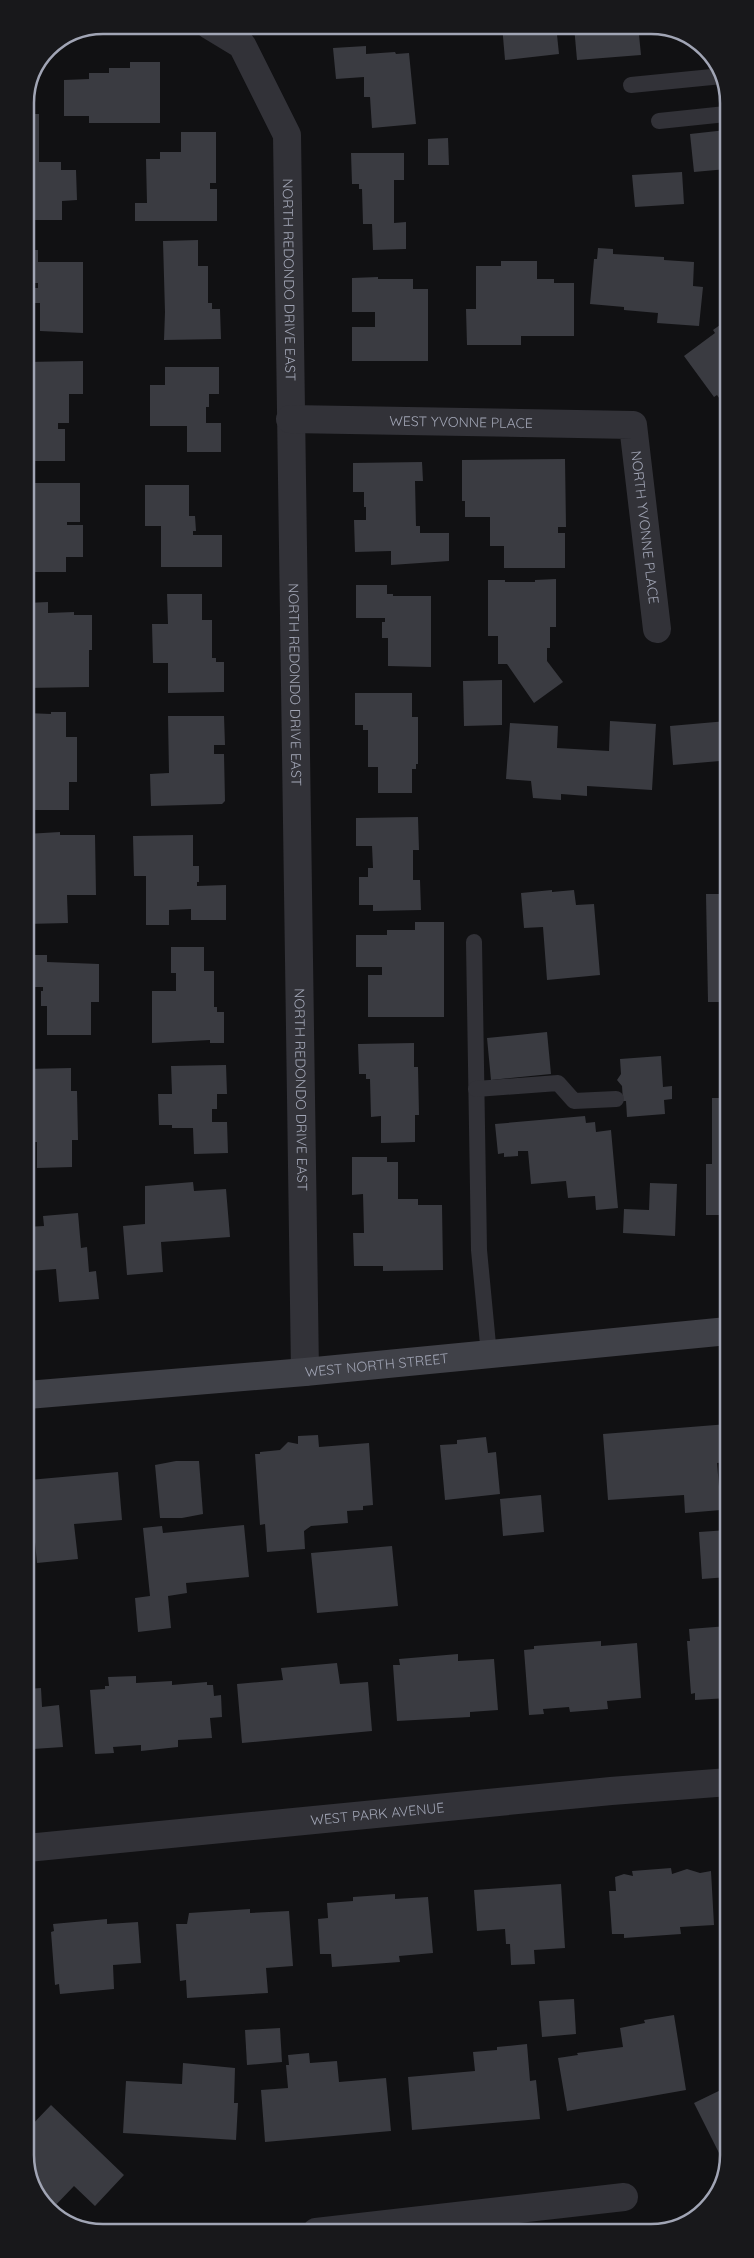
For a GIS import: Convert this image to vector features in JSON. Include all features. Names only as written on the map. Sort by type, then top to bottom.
[{"type":"street","name":"NORTH REDONDO DRIVE EAST","points":[[224,34],[242,45],[287,135],[305,1372]]},
{"type":"street","name":"WEST YVONNE PLACE","points":[[290,419],[633,425]]},
{"type":"street","name":"NORTH YVONNE PLACE","points":[[633,425],[657,629]]},
{"type":"street","name":"WEST NORTH STREET","points":[[34,1394],[305,1372],[720,1332]]},
{"type":"street","name":"WEST PARK AVENUE","points":[[34,1847],[611,1791],[720,1783]]},
{"type":"street","points":[[386,2224],[624,2197]]},
{"type":"lane","points":[[631,84],[715,77]]},
{"type":"lane","points":[[658,121],[720,115]]},
{"type":"lane","points":[[474,942],[479,1250],[488,1355]]},
{"type":"lane","points":[[476,1089],[558,1082],[574,1101],[616,1099]]},
{"type":"building","points":[[503,34],[557,34],[559,54],[505,60]]},
{"type":"building","points":[[575,34],[639,34],[641,55],[577,60]]},
{"type":"building","points":[[366,46],[366,54],[409,53],[416,124],[372,128],[370,97],[364,97],[364,77],[336,79],[333,48]]},
{"type":"building","points":[[130,62],[160,62],[160,123],[89,123],[89,116],[64,116],[64,80],[89,79],[89,73],[109,73],[109,68],[130,68]]},
{"type":"building","points":[[34,114],[39,114],[39,162],[61,162],[61,170],[76,170],[77,200],[62,201],[62,220],[34,220]]},
{"type":"building","points":[[720,131],[720,170],[694,172],[690,134]]},
{"type":"building","points":[[181,132],[216,132],[216,183],[210,183],[210,189],[217,189],[217,221],[135,221],[135,203],[147,203],[146,159],[160,159],[160,152],[181,152]]},
{"type":"building","points":[[448,138],[449,165],[428,165],[428,139]]},
{"type":"building","points":[[351,153],[404,153],[404,180],[394,180],[394,223],[406,222],[406,249],[373,250],[372,224],[363,224],[362,189],[359,189],[359,184],[352,184]]},
{"type":"building","points":[[682,172],[684,204],[635,207],[632,175]]},
{"type":"building","points":[[198,240],[198,266],[208,266],[208,303],[212,303],[212,309],[220,309],[221,339],[164,340],[163,241]]},
{"type":"building","points":[[598,248],[613,249],[613,254],[664,257],[664,260],[694,262],[693,286],[703,287],[699,326],[657,323],[658,313],[590,304],[594,259],[597,259]]},
{"type":"building","points":[[34,250],[38,250],[38,262],[83,262],[83,333],[40,331],[40,303],[34,303],[34,288],[38,288],[38,283],[34,283]]},
{"type":"building","points":[[501,261],[537,261],[537,279],[554,279],[554,283],[574,283],[574,336],[521,336],[521,345],[467,345],[466,309],[476,309],[476,266],[501,266]]},
{"type":"building","points":[[378,277],[378,279],[413,279],[413,289],[428,289],[428,361],[352,361],[352,327],[375,327],[375,312],[352,312],[352,278]]},
{"type":"building","points":[[720,325],[720,399],[717,395],[714,397],[684,356],[715,333],[713,330]]},
{"type":"building","points":[[83,361],[83,394],[69,394],[69,423],[58,423],[58,429],[65,429],[65,461],[34,461],[34,362]]},
{"type":"building","points":[[165,367],[219,367],[219,394],[209,394],[209,407],[206,407],[206,423],[221,423],[221,452],[187,452],[187,426],[150,426],[150,385],[165,385]]},
{"type":"building","points":[[565,459],[566,527],[558,527],[558,533],[565,533],[565,568],[504,568],[504,546],[490,546],[490,517],[465,517],[465,501],[462,501],[462,460]]},
{"type":"building","points":[[422,462],[423,481],[415,481],[416,526],[420,526],[420,533],[449,533],[449,561],[391,565],[391,551],[355,552],[354,520],[366,520],[366,507],[364,507],[364,492],[353,492],[353,463]]},
{"type":"building","points":[[34,483],[80,483],[80,522],[67,522],[67,525],[83,525],[83,557],[66,557],[66,572],[34,572]]},
{"type":"building","points":[[145,485],[189,485],[189,516],[195,516],[196,531],[193,531],[193,535],[222,535],[222,567],[161,567],[161,526],[145,526]]},
{"type":"building","points":[[556,579],[556,627],[550,627],[550,648],[547,648],[547,661],[563,682],[534,703],[507,664],[498,664],[498,636],[488,636],[488,580],[535,582],[535,580]]},
{"type":"building","points":[[356,585],[387,585],[387,594],[393,594],[393,596],[431,596],[431,667],[388,666],[388,638],[382,638],[382,622],[385,622],[385,618],[356,618]]},
{"type":"building","points":[[167,594],[202,594],[202,620],[212,620],[212,658],[216,658],[216,662],[224,662],[224,692],[168,693],[168,663],[153,663],[152,624],[168,624]]},
{"type":"building","points":[[48,602],[48,613],[74,612],[74,615],[92,615],[92,650],[89,650],[89,687],[34,688],[34,603]]},
{"type":"building","points":[[502,680],[502,725],[464,726],[463,681]]},
{"type":"building","points":[[355,693],[412,693],[412,717],[418,717],[418,764],[416,764],[416,769],[412,769],[412,793],[378,793],[378,767],[368,767],[368,730],[363,730],[363,725],[355,725]]},
{"type":"building","points":[[51,712],[66,712],[66,737],[77,737],[77,782],[69,782],[69,810],[34,810],[34,713],[51,714]]},
{"type":"building","points":[[168,716],[224,716],[225,745],[214,745],[214,754],[224,754],[225,801],[222,804],[151,806],[150,774],[169,773]]},
{"type":"building","points":[[610,721],[656,724],[652,790],[587,786],[587,796],[561,794],[561,800],[533,798],[531,781],[506,779],[510,723],[558,726],[557,748],[609,751]]},
{"type":"building","points":[[720,722],[720,761],[673,765],[670,726]]},
{"type":"building","points":[[418,817],[419,850],[413,850],[413,880],[420,880],[421,910],[373,911],[373,905],[359,905],[359,877],[368,877],[368,868],[373,868],[372,846],[356,846],[356,818]]},
{"type":"building","points":[[60,832],[60,835],[95,835],[96,895],[67,895],[68,923],[34,924],[34,834]]},
{"type":"building","points":[[193,835],[193,866],[199,866],[199,882],[197,882],[197,886],[226,885],[226,920],[191,920],[191,909],[169,910],[169,925],[146,925],[146,876],[134,876],[133,836]]},
{"type":"building","points":[[552,890],[552,892],[574,890],[576,905],[594,904],[600,975],[547,980],[543,927],[524,928],[521,893]]},
{"type":"building","points":[[706,894],[720,894],[720,1002],[708,1002]]},
{"type":"building","points":[[415,922],[444,922],[444,1017],[368,1017],[368,975],[382,975],[382,967],[356,967],[356,935],[387,935],[387,930],[415,930]]},
{"type":"building","points":[[171,947],[204,947],[204,971],[214,971],[214,1007],[217,1007],[217,1012],[224,1012],[224,1043],[210,1043],[210,1040],[152,1043],[152,991],[176,991],[176,973],[171,973]]},
{"type":"building","points":[[34,955],[47,955],[47,962],[99,964],[99,1002],[91,1002],[91,1035],[47,1035],[47,1006],[41,1006],[41,991],[43,991],[43,987],[34,987]]},
{"type":"building","points":[[547,1032],[551,1074],[491,1080],[487,1038]]},
{"type":"building","points":[[414,1043],[414,1067],[418,1067],[419,1115],[415,1115],[415,1142],[381,1143],[381,1116],[371,1117],[370,1079],[366,1079],[366,1074],[359,1074],[358,1044]]},
{"type":"building","points":[[661,1056],[663,1087],[672,1086],[672,1099],[664,1100],[665,1114],[627,1117],[626,1101],[623,1101],[622,1086],[617,1080],[621,1074],[620,1059]]},
{"type":"building","points":[[226,1065],[227,1094],[217,1094],[217,1109],[212,1109],[212,1122],[227,1122],[228,1153],[194,1154],[193,1128],[172,1128],[172,1125],[159,1125],[158,1094],[172,1094],[171,1066]]},
{"type":"building","points":[[71,1068],[71,1091],[77,1091],[78,1140],[72,1140],[72,1167],[37,1168],[37,1142],[34,1142],[34,1069]]},
{"type":"building","points":[[712,1098],[720,1098],[720,1215],[706,1215],[706,1164],[712,1164]]},
{"type":"building","points":[[585,1116],[586,1123],[595,1122],[596,1132],[611,1130],[618,1208],[596,1210],[595,1196],[568,1198],[566,1181],[531,1184],[528,1151],[518,1151],[518,1156],[504,1157],[504,1153],[498,1154],[495,1124]]},
{"type":"building","points":[[352,1157],[387,1157],[387,1162],[398,1162],[398,1199],[418,1199],[418,1205],[442,1205],[443,1270],[383,1271],[383,1266],[354,1266],[353,1233],[364,1233],[363,1194],[352,1195]]},
{"type":"building","points":[[193,1182],[194,1191],[226,1189],[230,1237],[161,1242],[163,1272],[127,1275],[123,1226],[145,1224],[145,1186]]},
{"type":"building","points":[[650,1183],[677,1184],[675,1236],[623,1233],[624,1209],[649,1210]]},
{"type":"building","points":[[78,1213],[81,1248],[87,1247],[89,1272],[96,1271],[99,1299],[59,1302],[56,1269],[34,1271],[34,1227],[44,1226],[43,1216]]},
{"type":"building","points":[[720,1425],[720,1463],[717,1463],[720,1510],[685,1513],[684,1495],[608,1500],[603,1434]]},
{"type":"building","points":[[318,1435],[319,1447],[369,1443],[373,1505],[363,1506],[363,1510],[347,1511],[348,1523],[311,1526],[304,1531],[305,1549],[267,1552],[265,1524],[260,1525],[255,1454],[280,1450],[288,1442],[298,1444],[298,1436]]},
{"type":"building","points":[[486,1437],[488,1453],[496,1452],[500,1494],[445,1500],[440,1445],[457,1444],[457,1440]]},
{"type":"building","points":[[176,1461],[199,1461],[203,1514],[182,1518],[160,1518],[155,1465]]},
{"type":"building","points":[[118,1472],[122,1520],[74,1524],[78,1559],[37,1563],[34,1532],[34,1480]]},
{"type":"building","points":[[541,1495],[544,1532],[503,1536],[500,1499]]},
{"type":"building","points":[[244,1525],[249,1577],[186,1583],[187,1593],[168,1596],[171,1628],[138,1632],[135,1598],[150,1596],[143,1528],[162,1526],[163,1533]]},
{"type":"building","points":[[720,1531],[720,1578],[702,1579],[699,1532]]},
{"type":"building","points":[[392,1546],[398,1606],[317,1613],[311,1553]]},
{"type":"building","points":[[720,1627],[720,1698],[695,1700],[695,1693],[691,1694],[687,1641],[690,1641],[689,1629]]},
{"type":"building","points":[[601,1641],[601,1646],[637,1643],[641,1698],[607,1701],[608,1709],[570,1712],[569,1707],[543,1709],[544,1714],[529,1715],[524,1650],[534,1649],[534,1646]]},
{"type":"building","points":[[458,1654],[458,1661],[494,1659],[498,1710],[470,1712],[470,1717],[397,1721],[393,1665],[400,1665],[399,1659]]},
{"type":"building","points":[[337,1663],[340,1684],[368,1682],[372,1731],[242,1743],[237,1684],[283,1680],[281,1668]]},
{"type":"building","points":[[136,1676],[136,1683],[172,1681],[172,1685],[207,1682],[207,1685],[213,1685],[214,1696],[221,1695],[222,1717],[210,1718],[212,1738],[178,1740],[178,1747],[141,1751],[141,1745],[113,1747],[114,1753],[95,1754],[90,1690],[105,1689],[105,1686],[109,1686],[108,1677]]},
{"type":"building","points":[[34,1688],[41,1688],[42,1707],[59,1705],[63,1747],[34,1749]]},
{"type":"building","points":[[671,1868],[672,1874],[687,1869],[700,1873],[711,1871],[714,1925],[680,1927],[681,1934],[624,1938],[624,1934],[612,1934],[609,1891],[616,1891],[615,1877],[624,1874],[633,1876],[632,1871]]},
{"type":"building","points":[[561,1884],[565,1948],[534,1950],[535,1964],[511,1965],[510,1944],[506,1944],[505,1929],[477,1931],[474,1890]]},
{"type":"building","points":[[395,1894],[395,1899],[428,1897],[433,1953],[399,1956],[400,1962],[332,1967],[331,1954],[320,1954],[318,1919],[328,1918],[327,1903],[353,1901],[353,1897]]},
{"type":"building","points":[[250,1909],[250,1913],[289,1911],[293,1966],[266,1968],[268,1993],[187,1998],[186,1980],[180,1981],[176,1924],[187,1924],[189,1913]]},
{"type":"building","points":[[107,1919],[107,1924],[138,1922],[141,1963],[113,1965],[114,1989],[60,1994],[59,1984],[55,1985],[51,1932],[54,1931],[53,1924]]},
{"type":"building","points":[[574,1999],[576,2034],[542,2037],[539,2001]]},
{"type":"building","points":[[674,2015],[686,2090],[567,2111],[558,2058],[578,2055],[577,2053],[623,2047],[620,2028],[645,2023],[644,2020]]},
{"type":"building","points":[[280,2028],[282,2062],[247,2065],[245,2030]]},
{"type":"building","points":[[527,2044],[530,2081],[536,2080],[540,2119],[412,2130],[408,2077],[475,2071],[473,2052],[497,2050],[497,2047]]},
{"type":"building","points":[[309,2053],[310,2063],[337,2061],[339,2082],[386,2078],[391,2131],[265,2142],[261,2090],[288,2088],[286,2065],[289,2065],[288,2055]]},
{"type":"building","points":[[183,2063],[235,2068],[234,2103],[238,2103],[236,2140],[123,2133],[126,2081],[182,2084]]},
{"type":"building","points":[[720,2090],[720,2155],[694,2103]]},
{"type":"building","points":[[51,2105],[124,2175],[95,2206],[74,2186],[55,2205],[43,2190],[36,2173],[34,2165],[34,2123]]}]
